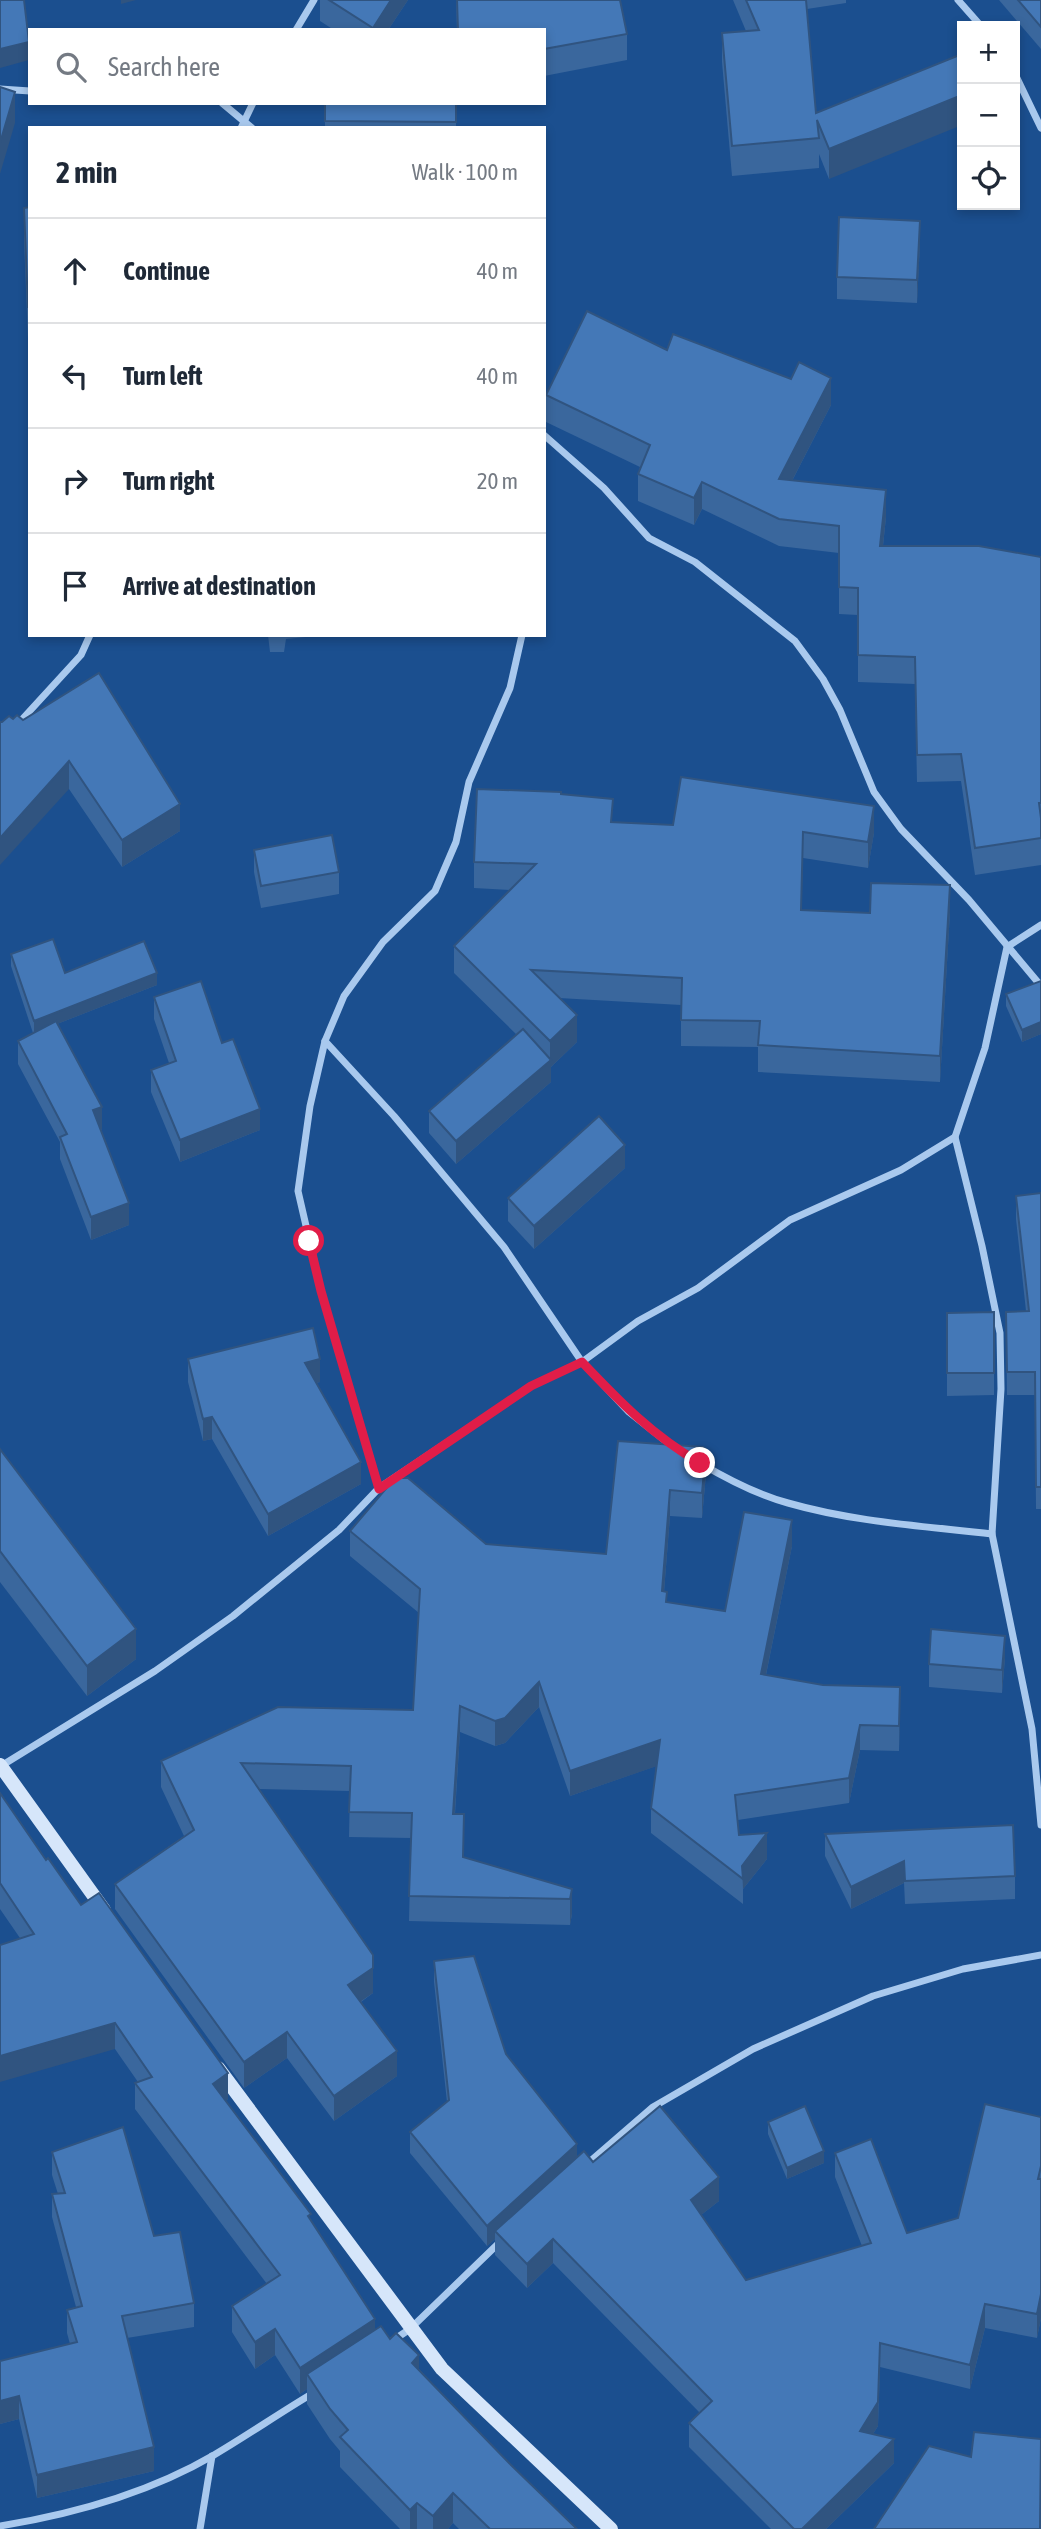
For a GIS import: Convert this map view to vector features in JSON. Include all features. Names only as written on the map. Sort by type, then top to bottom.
[{"type":"street","points":[[297,28],[314,0]]},
{"type":"street","points":[[958,0],[977,21]]},
{"type":"street","points":[[1020,84],[1041,128]]},
{"type":"street","points":[[0,89],[28,91]]},
{"type":"street","points":[[224,105],[242,124],[252,105]]},
{"type":"street","points":[[546,437],[604,488],[649,538],[695,562],[795,640],[823,679],[840,710],[874,792],[901,829],[969,900],[1041,986]]},
{"type":"street","points":[[9,734],[81,655],[89,637]]},
{"type":"street","points":[[379,1489],[321,1291],[298,1191],[310,1106],[325,1041],[344,996],[383,942],[435,891],[456,842],[469,782],[510,688],[523,637]]},
{"type":"street","points":[[1041,925],[1007,947],[985,1048],[955,1138],[1000,1333],[1001,1389],[992,1534],[1032,1729],[1041,1825]]},
{"type":"street","points":[[325,1041],[394,1116],[504,1247],[582,1362],[629,1412],[677,1450],[723,1477],[787,1503],[850,1517],[992,1534]]},
{"type":"street","points":[[112,1921],[0,1765],[155,1671],[233,1616],[339,1530],[379,1489],[531,1386],[582,1362],[638,1321],[698,1288],[790,1220],[901,1170],[955,1138]]},
{"type":"street","points":[[579,2171],[653,2108],[752,2049],[873,1996],[963,1969],[1041,1955]]},
{"type":"street","points":[[207,2054],[442,2370],[611,2529]]},
{"type":"street","points":[[387,2344],[410,2329],[507,2235]]},
{"type":"street","points":[[0,2526],[51,2518],[137,2491],[212,2456],[320,2388]]},
{"type":"street","points":[[200,2529],[212,2456]]},
{"type":"building","points":[[0,0],[24,0],[28,42],[0,49]]},
{"type":"building","points":[[329,0],[391,0],[373,28]]},
{"type":"building","points":[[457,0],[620,0],[627,34],[546,49],[546,28],[458,28]]},
{"type":"building","points":[[746,0],[806,0],[816,113],[957,56],[957,97],[829,149],[817,120],[819,138],[732,146],[722,33],[759,30]]},
{"type":"building","points":[[1018,0],[1041,0],[1041,27]]},
{"type":"building","points":[[0,87],[15,92],[0,143]]},
{"type":"building","points":[[325,105],[456,105],[456,122],[325,121]]},
{"type":"building","points":[[28,207],[28,307],[24,208]]},
{"type":"building","points":[[839,217],[920,221],[917,280],[837,277]]},
{"type":"building","points":[[587,311],[667,350],[673,334],[791,379],[799,362],[831,378],[779,479],[886,490],[880,546],[979,546],[1041,557],[1041,838],[975,848],[961,754],[917,755],[915,657],[858,655],[858,588],[839,587],[839,526],[779,519],[702,482],[694,498],[638,474],[650,445],[546,395]]},
{"type":"building","points":[[99,673],[180,804],[122,840],[69,761],[0,838],[0,722],[9,716],[13,719],[17,715],[23,720]]},
{"type":"building","points":[[681,777],[874,806],[868,842],[803,832],[801,910],[870,913],[871,883],[950,885],[940,1056],[758,1045],[760,1021],[681,1020],[682,978],[531,970],[577,1015],[550,1041],[454,946],[536,864],[474,862],[477,789],[561,792],[613,799],[611,822],[673,825]]},
{"type":"building","points":[[332,835],[339,872],[261,886],[254,850]]},
{"type":"building","points":[[53,939],[65,973],[144,941],[157,973],[34,1021],[11,954]]},
{"type":"building","points":[[201,981],[222,1043],[233,1039],[260,1109],[180,1140],[151,1070],[176,1061],[154,997]]},
{"type":"building","points":[[1041,981],[1041,1022],[1022,1030],[1006,994]]},
{"type":"building","points":[[56,1021],[102,1107],[93,1110],[129,1203],[91,1217],[60,1137],[67,1134],[18,1041]]},
{"type":"building","points":[[523,1029],[551,1060],[456,1141],[429,1111]]},
{"type":"building","points":[[599,1116],[625,1145],[534,1226],[508,1198]]},
{"type":"building","points":[[1041,1193],[1041,1487],[1036,1487],[1035,1372],[1007,1372],[1006,1312],[1029,1311],[1016,1196]]},
{"type":"building","points":[[994,1312],[994,1373],[947,1373],[947,1313]]},
{"type":"building","points":[[313,1328],[320,1359],[305,1363],[361,1462],[268,1514],[212,1417],[203,1419],[188,1359]]},
{"type":"building","points":[[618,1441],[706,1449],[702,1493],[670,1490],[662,1591],[667,1592],[666,1602],[725,1611],[744,1512],[792,1520],[761,1674],[823,1685],[900,1687],[899,1726],[860,1725],[849,1778],[735,1795],[739,1835],[767,1833],[742,1866],[743,1879],[651,1808],[660,1740],[570,1771],[539,1682],[505,1718],[495,1721],[460,1706],[453,1814],[464,1814],[463,1857],[572,1889],[570,1899],[409,1896],[412,1813],[349,1812],[351,1766],[241,1763],[373,1955],[373,1968],[348,1985],[397,2051],[334,2096],[287,2032],[244,2062],[115,1884],[194,1830],[161,1761],[278,1707],[413,1710],[420,1589],[350,1531],[395,1478],[408,1478],[486,1544],[606,1554]]},
{"type":"building","points":[[0,1449],[136,1629],[87,1666],[0,1551]]},
{"type":"building","points":[[931,1629],[1005,1636],[1002,1670],[929,1664]]},
{"type":"building","points":[[0,1793],[81,1905],[99,1893],[228,2073],[213,2084],[311,2214],[308,2216],[375,2319],[300,2368],[275,2329],[255,2342],[232,2306],[280,2275],[135,2083],[152,2077],[115,2023],[0,2056],[0,1945],[34,1934],[0,1883]]},
{"type":"building","points":[[1013,1825],[1015,1876],[905,1881],[904,1861],[851,1887],[825,1834]]},
{"type":"building","points":[[474,1956],[506,2054],[577,2144],[487,2226],[410,2132],[449,2100],[434,1961]]},
{"type":"building","points":[[985,2104],[1041,2117],[1041,2166],[1038,2179],[1041,2179],[1041,2294],[1037,2314],[985,2304],[970,2365],[880,2343],[878,2402],[860,2431],[894,2439],[802,2529],[794,2529],[689,2423],[712,2401],[553,2239],[527,2264],[495,2231],[584,2151],[593,2162],[660,2106],[719,2177],[691,2200],[746,2280],[871,2243],[835,2153],[871,2139],[907,2233],[958,2218]]},
{"type":"building","points":[[805,2106],[824,2151],[787,2168],[768,2122]]},
{"type":"building","points":[[123,2127],[154,2236],[180,2232],[194,2303],[122,2316],[154,2447],[37,2475],[19,2396],[0,2401],[0,2361],[77,2342],[67,2310],[82,2306],[52,2194],[65,2193],[52,2152]]},
{"type":"building","points":[[381,2326],[390,2339],[396,2333],[419,2355],[412,2363],[577,2529],[490,2529],[453,2493],[433,2516],[417,2503],[410,2510],[340,2437],[348,2430],[330,2409],[307,2374]]},
{"type":"building","points":[[974,2432],[1041,2439],[1040,2529],[874,2529],[929,2446],[971,2457]]},
{"type":"route","points":[[309,1241],[379,1489],[531,1386],[582,1362],[629,1412],[677,1450],[700,1463]]}]
